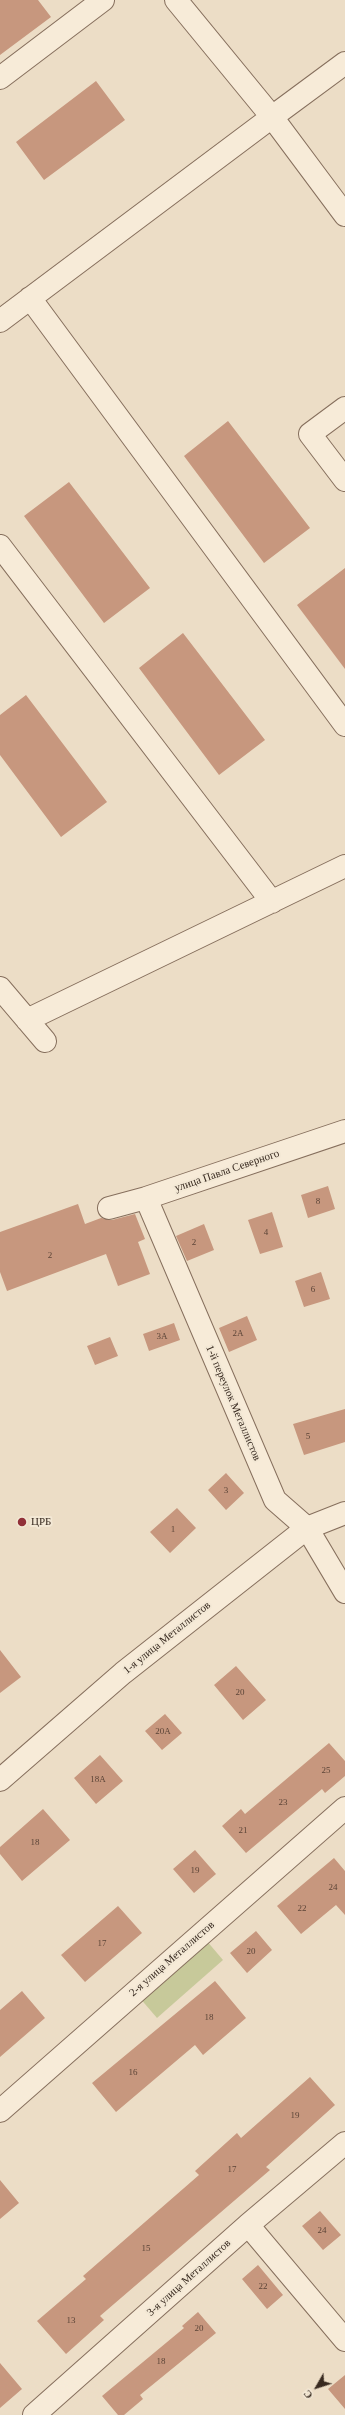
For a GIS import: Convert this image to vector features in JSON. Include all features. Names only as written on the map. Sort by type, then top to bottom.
[{"type":"street","points":[[0,78],[103,0]]},
{"type":"street","points":[[180,1],[272,117],[345,215]]},
{"type":"street","points":[[0,321],[345,63]]},
{"type":"street","points":[[30,298],[345,725]]},
{"type":"street","points":[[345,408],[310,434],[345,480]]},
{"type":"street","points":[[0,546],[272,902]]},
{"type":"street","points":[[28,1020],[345,866]]},
{"type":"street","points":[[0,988],[45,1041]]},
{"type":"street","name":"улица Павла Северного","points":[[109,1208],[146,1198],[345,1131]]},
{"type":"street","name":"1-й переулок Металлистов","points":[[146,1198],[275,1500],[306,1528],[345,1592]]},
{"type":"street","name":"1-я улица Металлистов","points":[[0,1780],[124,1673],[306,1528],[345,1513]]},
{"type":"street","name":"2-я улица Металлистов","points":[[0,2111],[345,1808]]},
{"type":"street","name":"3-я улица Металлистов","points":[[34,2415],[248,2225],[345,2143]]},
{"type":"street","points":[[248,2225],[345,2340]]},
{"type":"green space","points":[[206,1940],[223,1960],[157,2018],[139,1997]]},
{"type":"building","points":[[0,0],[38,0],[51,17],[0,55]]},
{"type":"building","points":[[96,81],[125,120],[44,180],[16,142]]},
{"type":"building","points":[[228,421],[310,528],[264,563],[184,456]]},
{"type":"building","points":[[69,482],[150,588],[104,623],[24,516]]},
{"type":"building","points":[[345,568],[345,669],[297,605]]},
{"type":"building","points":[[183,633],[265,740],[219,775],[139,668]]},
{"type":"building","points":[[26,695],[107,802],[61,837],[0,755],[0,715]]},
{"type":"building","points":[[328,1186],[335,1209],[308,1218],[301,1195]]},
{"type":"building","points":[[78,1204],[85,1224],[101,1218],[112,1220],[135,1214],[145,1239],[138,1242],[150,1274],[118,1286],[106,1254],[7,1291],[0,1272],[0,1232]]},
{"type":"building","points":[[272,1212],[283,1247],[260,1254],[248,1220]]},
{"type":"building","points":[[204,1224],[214,1250],[187,1261],[176,1236]]},
{"type":"building","points":[[321,1272],[330,1299],[304,1307],[295,1281]]},
{"type":"building","points":[[247,1316],[257,1340],[229,1352],[219,1328]]},
{"type":"building","points":[[174,1323],[180,1340],[149,1351],[143,1334]]},
{"type":"building","points":[[110,1337],[118,1356],[95,1365],[87,1346]]},
{"type":"building","points":[[345,1409],[345,1442],[304,1455],[293,1424]]},
{"type":"building","points":[[226,1473],[244,1493],[226,1510],[208,1490]]},
{"type":"building","points":[[177,1508],[196,1528],[170,1553],[150,1532]]},
{"type":"building","points":[[0,1650],[21,1677],[0,1693]]},
{"type":"building","points":[[236,1666],[266,1700],[243,1720],[214,1685]]},
{"type":"building","points":[[165,1714],[182,1733],[162,1750],[145,1731]]},
{"type":"building","points":[[329,1743],[345,1761],[345,1776],[325,1793],[322,1789],[246,1853],[222,1826],[241,1809],[245,1814]]},
{"type":"building","points":[[100,1755],[123,1781],[96,1804],[74,1778]]},
{"type":"building","points":[[43,1809],[70,1840],[22,1881],[0,1854],[0,1847]]},
{"type":"building","points":[[195,1850],[216,1874],[194,1893],[173,1869]]},
{"type":"building","points":[[334,1858],[345,1871],[345,1915],[336,1905],[301,1934],[277,1906]]},
{"type":"building","points":[[118,1906],[142,1933],[85,1982],[61,1955]]},
{"type":"building","points":[[256,1931],[272,1950],[247,1973],[230,1953]]},
{"type":"building","points":[[215,1981],[246,2018],[203,2055],[195,2045],[116,2112],[92,2083]]},
{"type":"building","points":[[22,1991],[45,2018],[0,2057],[0,2010]]},
{"type":"building","points":[[310,2077],[335,2105],[266,2167],[270,2170],[100,2316],[104,2320],[66,2354],[37,2321],[86,2279],[83,2276],[199,2175],[195,2171],[237,2133],[241,2138]]},
{"type":"building","points":[[0,2180],[19,2203],[0,2219]]},
{"type":"building","points":[[320,2211],[341,2235],[323,2250],[302,2226]]},
{"type":"building","points":[[258,2265],[283,2295],[267,2309],[242,2279]]},
{"type":"building","points":[[198,2312],[216,2333],[140,2395],[143,2399],[124,2415],[118,2415],[102,2396],[184,2328],[182,2326]]},
{"type":"building","points":[[0,2363],[22,2389],[0,2408]]},
{"type":"building","points":[[345,2375],[345,2409],[328,2389]]},
{"type":"place","name":"ЦРБ","points":[[22,1522]]}]
